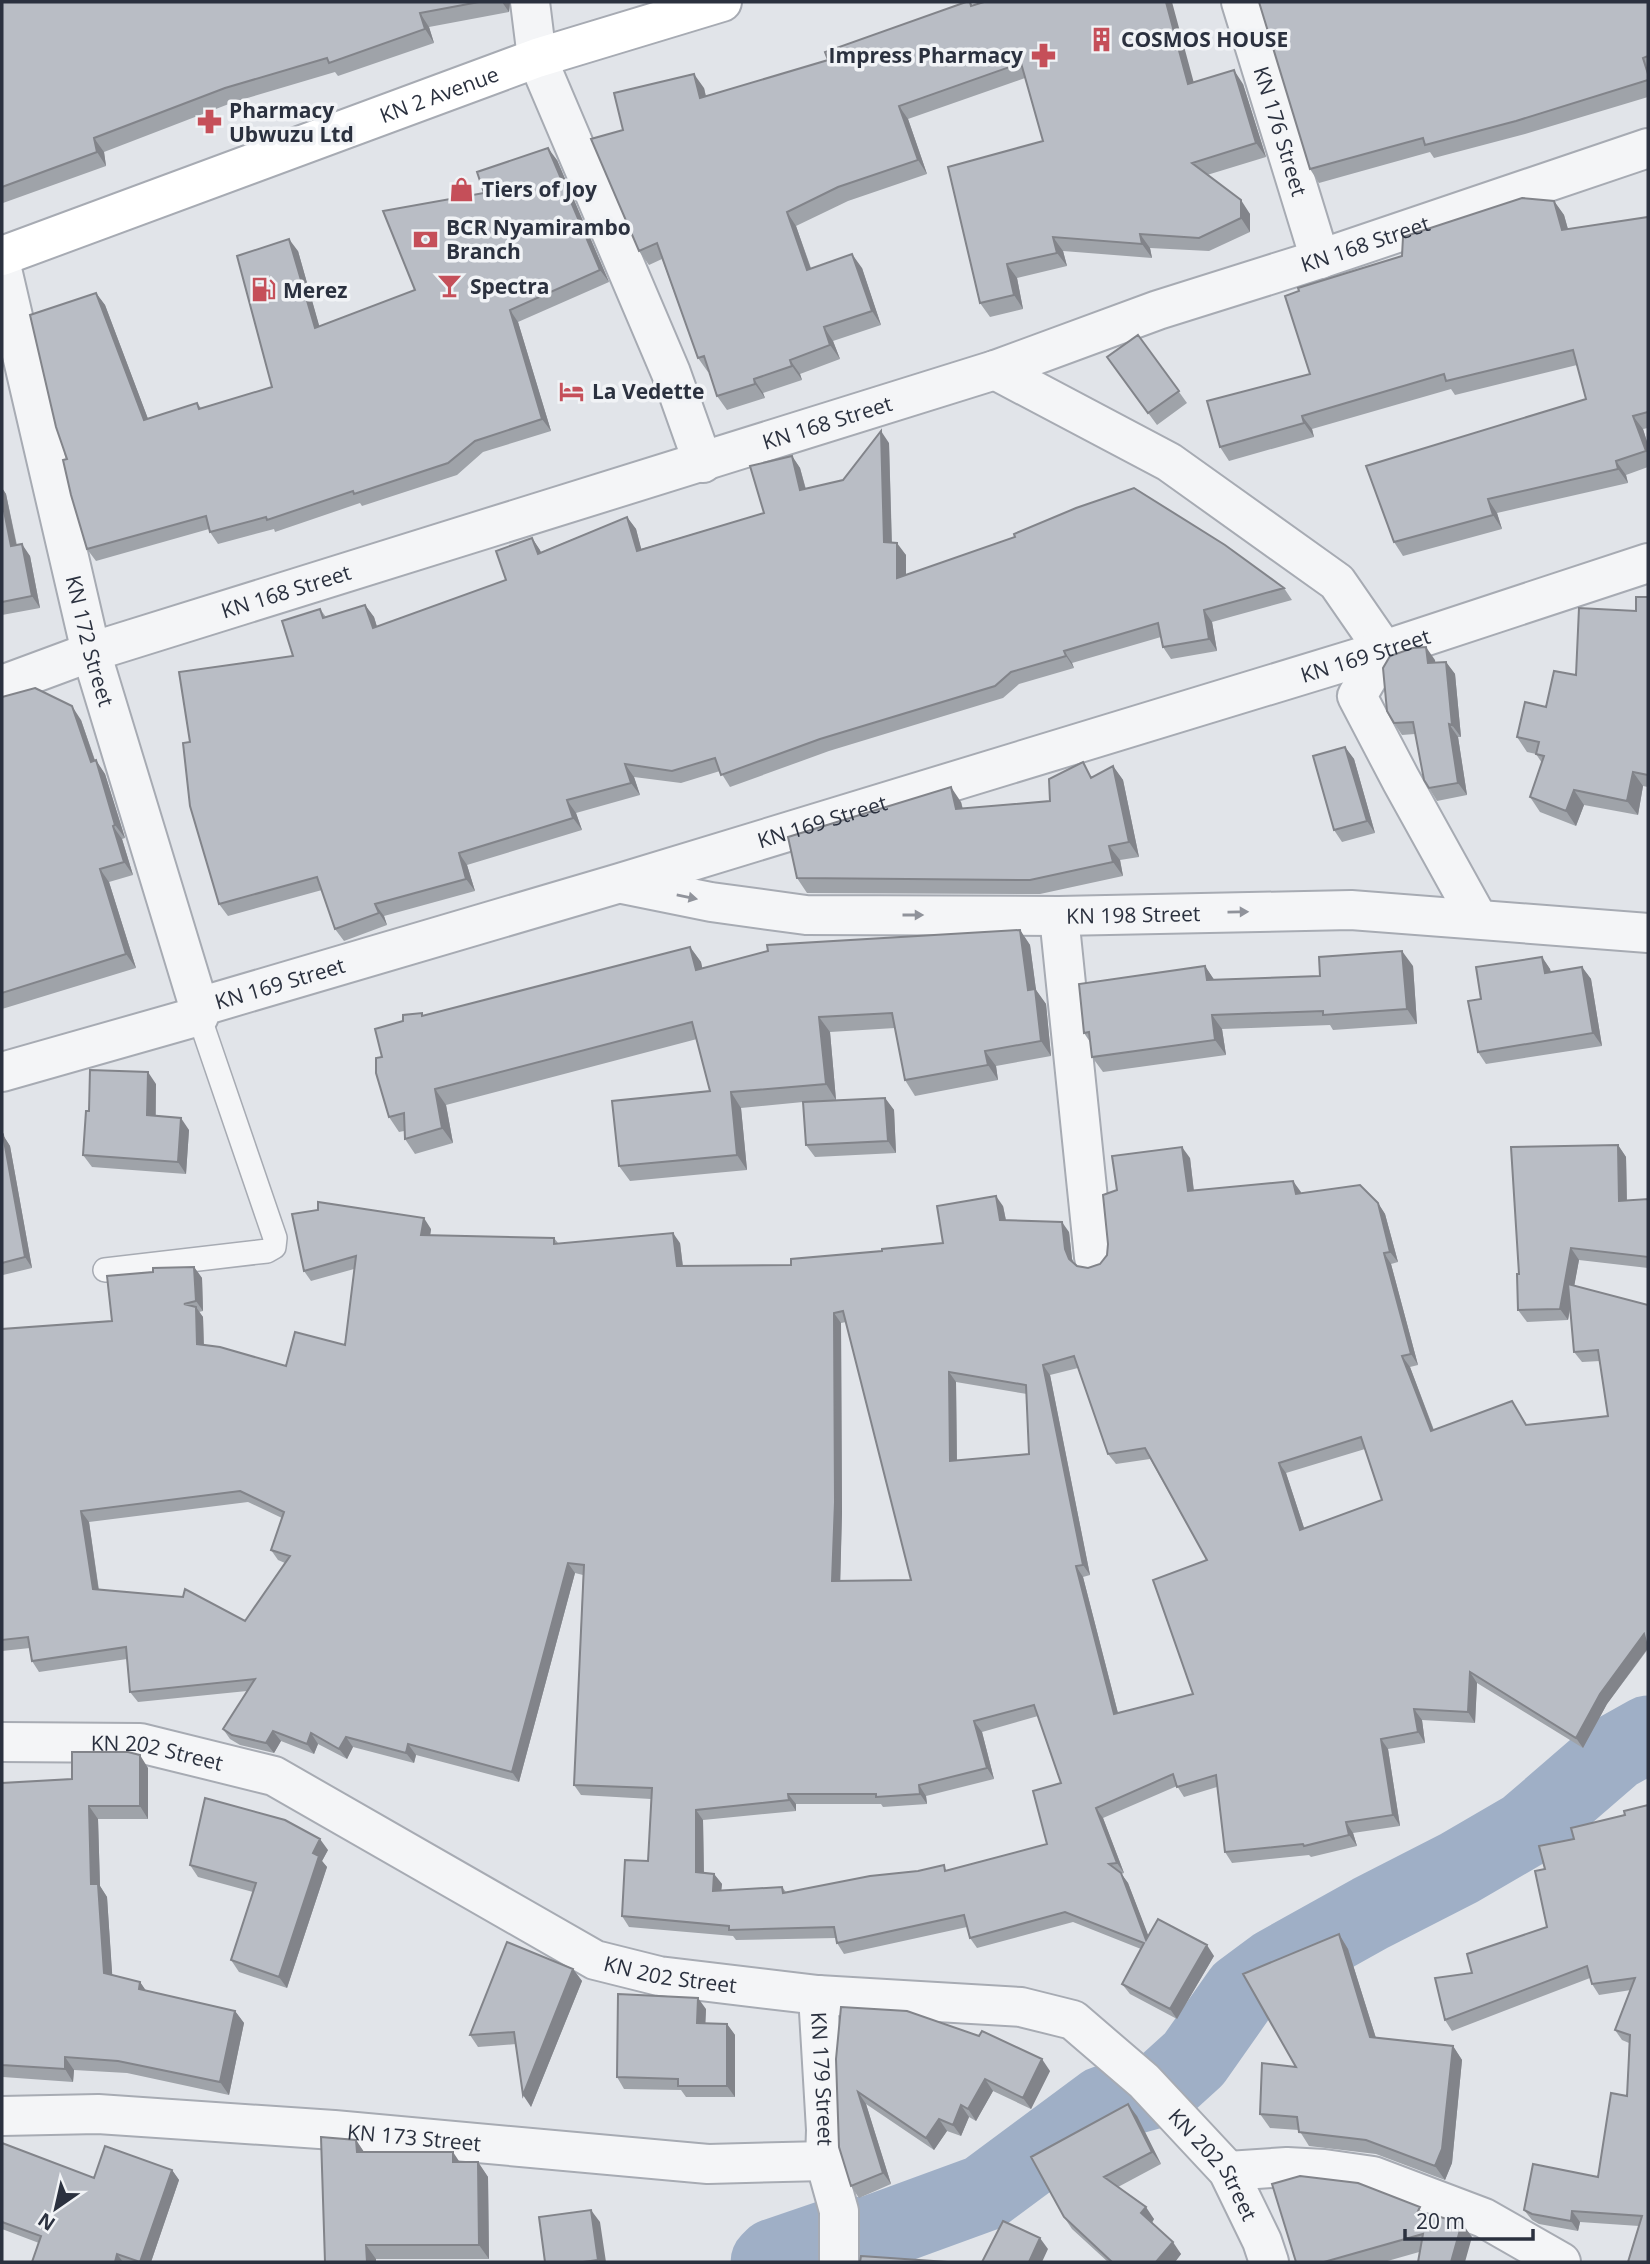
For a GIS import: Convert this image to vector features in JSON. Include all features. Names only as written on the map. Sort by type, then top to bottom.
[{"type":"main road","name":"KN 2 Avenue","points":[[2,256],[537,58],[722,2]]},
{"type":"street","points":[[530,2],[537,58],[671,373],[703,463]]},
{"type":"street","name":"KN 176 Street","points":[[1241,2],[1320,259]]},
{"type":"street","name":"KN 168 Street","points":[[2,685],[91,652],[995,370],[1158,310],[1320,259],[1648,148]]},
{"type":"street","name":"KN 172 Street","points":[[2,269],[91,652],[199,1012]]},
{"type":"street","points":[[995,370],[1169,462],[1337,582],[1384,650],[1357,696],[1478,919]]},
{"type":"street","name":"KN 169 Street","points":[[2,1072],[761,838],[1384,650],[1648,563]]},
{"type":"street","name":"KN 198 Street","points":[[620,883],[711,902],[806,915],[1059,916],[1351,910],[1648,933]]},
{"type":"street","points":[[1059,916],[1094,1257]]},
{"type":"street","name":"KN 202 Street","points":[[2,1742],[140,1743],[274,1776],[595,1960],[659,1976],[818,1995],[1021,2007],[1073,2020],[1155,2094],[1228,2171],[1262,2241],[1269,2262]]},
{"type":"street","name":"KN 179 Street","points":[[818,1995],[826,2130],[825,2161],[839,2211],[839,2262]]},
{"type":"street","name":"KN 173 Street","points":[[2,2116],[112,2115],[334,2130],[708,2164],[825,2161]]},
{"type":"street","points":[[1228,2171],[1287,2167],[1373,2176],[1484,2218],[1561,2262]]},
{"type":"lane","points":[[105,1269],[267,1251],[274,1247],[275,1238],[199,1012]]},
{"type":"building","points":[[2,2],[479,2],[420,13],[425,29],[329,63],[327,58],[225,88],[94,138],[97,152],[2,187]]},
{"type":"building","points":[[970,2],[971,6],[984,2],[1166,2],[1188,84],[1234,70],[1256,143],[1192,163],[1241,200],[1241,218],[1199,238],[1140,234],[1142,244],[1053,237],[1057,253],[1007,264],[1014,295],[980,303],[948,167],[1043,141],[1021,63],[899,106],[918,160],[838,187],[787,212],[807,270],[852,254],[872,311],[824,327],[830,345],[790,360],[792,366],[754,379],[755,384],[717,396],[704,356],[698,358],[657,243],[639,251],[591,139],[623,130],[614,93],[694,74],[700,98],[828,60],[825,52]]},
{"type":"building","points":[[1259,2],[1648,2],[1648,56],[1643,58],[1648,80],[1516,121],[1425,145],[1423,138],[1310,169]]},
{"type":"building","points":[[548,148],[600,270],[510,310],[542,419],[475,441],[448,463],[267,520],[266,517],[210,532],[206,516],[87,549],[71,495],[63,460],[67,459],[56,427],[30,315],[96,293],[144,420],[197,403],[199,409],[272,387],[237,256],[289,239],[315,328],[415,290],[383,211],[484,193],[477,172]]},
{"type":"building","points":[[1522,198],[1554,201],[1562,230],[1648,217],[1648,412],[1633,416],[1646,451],[1616,461],[1618,469],[1488,499],[1493,515],[1394,542],[1366,466],[1586,399],[1573,350],[1446,381],[1444,374],[1302,416],[1304,423],[1220,447],[1207,401],[1310,374],[1285,296],[1299,291],[1298,288],[1402,256],[1403,237]]},
{"type":"building","points":[[1138,335],[1179,391],[1148,413],[1107,357]]},
{"type":"building","points":[[881,431],[884,542],[897,543],[897,578],[1015,537],[1014,534],[1076,508],[1134,488],[1225,545],[1284,588],[1204,610],[1209,639],[1163,647],[1158,623],[1064,651],[1066,656],[1011,672],[995,686],[820,739],[721,775],[715,758],[672,771],[625,764],[631,783],[567,800],[573,818],[459,853],[466,879],[375,904],[379,913],[335,929],[317,877],[219,904],[190,806],[183,743],[190,742],[179,672],[293,656],[282,621],[320,609],[323,618],[365,605],[373,628],[506,580],[496,551],[532,538],[538,554],[627,517],[637,551],[764,513],[750,466],[792,456],[800,490],[843,480]]},
{"type":"building","points":[[2,501],[11,546],[22,544],[32,596],[2,602]]},
{"type":"building","points":[[1636,597],[1648,597],[1648,775],[1633,772],[1627,801],[1574,790],[1566,811],[1530,797],[1544,756],[1536,754],[1539,742],[1517,737],[1525,702],[1546,707],[1554,671],[1576,675],[1579,608],[1636,611]]},
{"type":"building","points":[[1426,647],[1428,663],[1446,662],[1452,725],[1449,724],[1458,783],[1429,788],[1424,780],[1413,722],[1394,723],[1387,711],[1383,668],[1390,656],[1413,648]]},
{"type":"building","points":[[35,688],[72,706],[91,762],[96,760],[124,862],[100,869],[126,954],[2,993],[2,697]]},
{"type":"building","points":[[1345,747],[1367,821],[1334,830],[1313,756]]},
{"type":"building","points":[[1083,762],[1091,778],[1113,766],[1129,842],[1109,846],[1113,862],[1030,880],[797,878],[788,837],[951,787],[956,809],[1050,801],[1049,779]]},
{"type":"building","points":[[1020,930],[1028,990],[1035,989],[1041,1041],[985,1051],[988,1065],[905,1080],[892,1013],[819,1017],[826,1084],[731,1092],[737,1155],[619,1166],[612,1101],[710,1091],[692,1022],[435,1089],[442,1128],[405,1139],[404,1113],[389,1117],[376,1073],[376,1058],[382,1057],[375,1029],[403,1021],[403,1015],[422,1013],[422,1016],[690,947],[696,970],[768,951],[767,945]]},
{"type":"building","points":[[1402,951],[1407,1009],[1323,1015],[1323,1011],[1212,1015],[1215,1040],[1092,1057],[1089,1032],[1084,1033],[1079,984],[1205,966],[1207,980],[1320,976],[1319,957]]},
{"type":"building","points":[[1542,957],[1545,973],[1582,967],[1593,1033],[1478,1052],[1468,1001],[1481,999],[1476,967]]},
{"type":"building","points":[[90,1070],[148,1072],[147,1115],[181,1118],[178,1162],[83,1155],[86,1111],[89,1111]]},
{"type":"building","points":[[885,1098],[888,1141],[806,1145],[803,1102]]},
{"type":"building","points":[[2,1136],[25,1257],[2,1263]]},
{"type":"building","points":[[1618,1145],[1619,1201],[1648,1199],[1648,1257],[1571,1248],[1560,1309],[1518,1310],[1519,1274],[1511,1147]]},
{"type":"building","points":[[1182,1147],[1188,1191],[1293,1181],[1296,1194],[1360,1185],[1378,1203],[1390,1252],[1384,1253],[1411,1354],[1402,1356],[1431,1431],[1512,1401],[1526,1425],[1608,1416],[1598,1350],[1574,1352],[1568,1284],[1648,1305],[1648,1650],[1644,1634],[1600,1694],[1576,1738],[1470,1672],[1468,1712],[1414,1709],[1418,1732],[1381,1739],[1393,1815],[1346,1822],[1349,1835],[1304,1846],[1225,1852],[1216,1775],[1177,1787],[1173,1774],[1096,1808],[1117,1863],[1109,1864],[1121,1873],[1146,1940],[1158,1919],[1207,1945],[1170,2009],[1122,1984],[1144,1943],[1065,1912],[970,1938],[964,1915],[837,1943],[834,1927],[729,1930],[729,1926],[622,1916],[625,1860],[648,1861],[652,1788],[574,1785],[584,1565],[568,1563],[512,1772],[408,1744],[406,1753],[346,1737],[339,1749],[311,1733],[307,1744],[273,1731],[266,1743],[232,1735],[223,1729],[255,1679],[130,1692],[126,1647],[32,1661],[28,1637],[2,1640],[2,1329],[112,1321],[107,1276],[153,1272],[153,1268],[194,1267],[196,1301],[184,1304],[196,1307],[197,1344],[220,1347],[286,1366],[295,1332],[345,1345],[356,1256],[304,1271],[292,1214],[318,1210],[318,1202],[424,1218],[421,1235],[554,1238],[554,1244],[673,1233],[677,1266],[791,1265],[791,1259],[943,1243],[937,1206],[996,1196],[1000,1220],[1062,1222],[1069,1259],[1077,1266],[1088,1268],[1100,1264],[1107,1255],[1103,1195],[1117,1190],[1112,1156]],"holes":[[[843,1311],[911,1580],[832,1581],[835,1502],[834,1313]],[[1074,1356],[1108,1454],[1145,1448],[1207,1560],[1153,1580],[1193,1694],[1114,1714],[1076,1566],[1083,1565],[1043,1365]],[[949,1372],[1026,1385],[1029,1454],[950,1461]],[[1361,1437],[1382,1500],[1300,1530],[1279,1463]],[[240,1491],[284,1512],[271,1550],[290,1556],[245,1621],[185,1589],[183,1597],[93,1589],[81,1511]],[[1034,1705],[1061,1783],[1033,1791],[1047,1844],[945,1871],[944,1865],[783,1893],[782,1887],[713,1891],[714,1874],[696,1872],[696,1810],[789,1800],[788,1794],[876,1794],[876,1797],[920,1794],[919,1785],[987,1768],[974,1721]]]},
{"type":"building","points":[[72,1752],[128,1752],[140,1755],[140,1806],[89,1806],[91,1884],[98,1884],[104,1973],[140,1982],[139,1989],[235,2011],[220,2082],[118,2061],[65,2057],[65,2069],[2,2065],[2,1783],[72,1779]]},
{"type":"building","points":[[205,1798],[285,1820],[320,1839],[313,1853],[319,1856],[279,1977],[231,1960],[256,1883],[190,1865]]},
{"type":"building","points":[[1648,1805],[1648,2262],[1628,2262],[1642,2216],[1572,2211],[1571,2221],[1524,2210],[1533,2164],[1598,2177],[1611,2093],[1627,2096],[1630,2035],[1615,2030],[1635,1978],[1592,1984],[1587,1966],[1445,2020],[1435,1978],[1472,1973],[1467,1954],[1547,1927],[1535,1871],[1545,1869],[1539,1846],[1574,1839],[1571,1828],[1625,1815],[1624,1811]]},
{"type":"building","points":[[1339,1934],[1370,2037],[1453,2046],[1442,2149],[1435,2166],[1366,2140],[1299,2132],[1297,2117],[1260,2114],[1262,2063],[1296,2067],[1243,1974]]},
{"type":"building","points":[[507,1942],[573,1969],[523,2095],[514,2032],[470,2035]]},
{"type":"building","points":[[618,1994],[698,1998],[697,2023],[727,2024],[727,2086],[678,2086],[678,2079],[617,2077]]},
{"type":"building","points":[[841,2007],[907,2011],[979,2036],[982,2031],[1042,2059],[1023,2098],[985,2079],[968,2109],[961,2105],[953,2125],[939,2119],[926,2138],[858,2092],[883,2173],[851,2186],[839,2147],[836,2059]]},
{"type":"building","points":[[1128,2104],[1152,2152],[1104,2177],[1146,2207],[1141,2213],[1173,2242],[1156,2262],[1112,2262],[1064,2217],[1031,2157]]},
{"type":"building","points":[[321,2137],[356,2140],[357,2152],[453,2152],[453,2162],[478,2162],[479,2245],[366,2245],[367,2262],[325,2262]]},
{"type":"building","points":[[2,2143],[94,2178],[105,2146],[172,2170],[140,2262],[117,2254],[115,2262],[32,2262],[41,2236],[2,2222]]},
{"type":"building","points":[[1300,2176],[1358,2183],[1420,2207],[1418,2211],[1462,2223],[1451,2262],[1418,2262],[1423,2234],[1324,2262],[1296,2262],[1272,2184]]},
{"type":"building","points":[[591,2210],[598,2260],[545,2262],[539,2217]]},
{"type":"building","points":[[1003,2221],[1040,2238],[1029,2262],[982,2262]]},
{"type":"building","points":[[861,2256],[948,2262],[860,2262]]},
{"type":"waterway","points":[[1636,1741],[1647,1708]]},
{"type":"waterway","points":[[769,2262],[774,2257],[827,2239],[872,2234],[984,2193],[1104,2104],[1162,2088],[1194,2059],[1241,1992],[1276,1966],[1526,1829],[1614,1753],[1648,1734]]},
{"type":"place","name":"COSMOS HOUSE","points":[[1101,39]]},
{"type":"place","name":"Impress Pharmacy","points":[[1043,55]]},
{"type":"place","name":"Pharmacy Ubwuzu Ltd","points":[[209,122]]},
{"type":"place","name":"Tiers of Joy","points":[[462,189]]},
{"type":"place","name":"BCR Nyamirambo Branch","points":[[426,239]]},
{"type":"place","name":"Spectra","points":[[450,286]]},
{"type":"place","name":"Merez","points":[[263,290]]},
{"type":"place","name":"La Vedette","points":[[572,391]]}]
